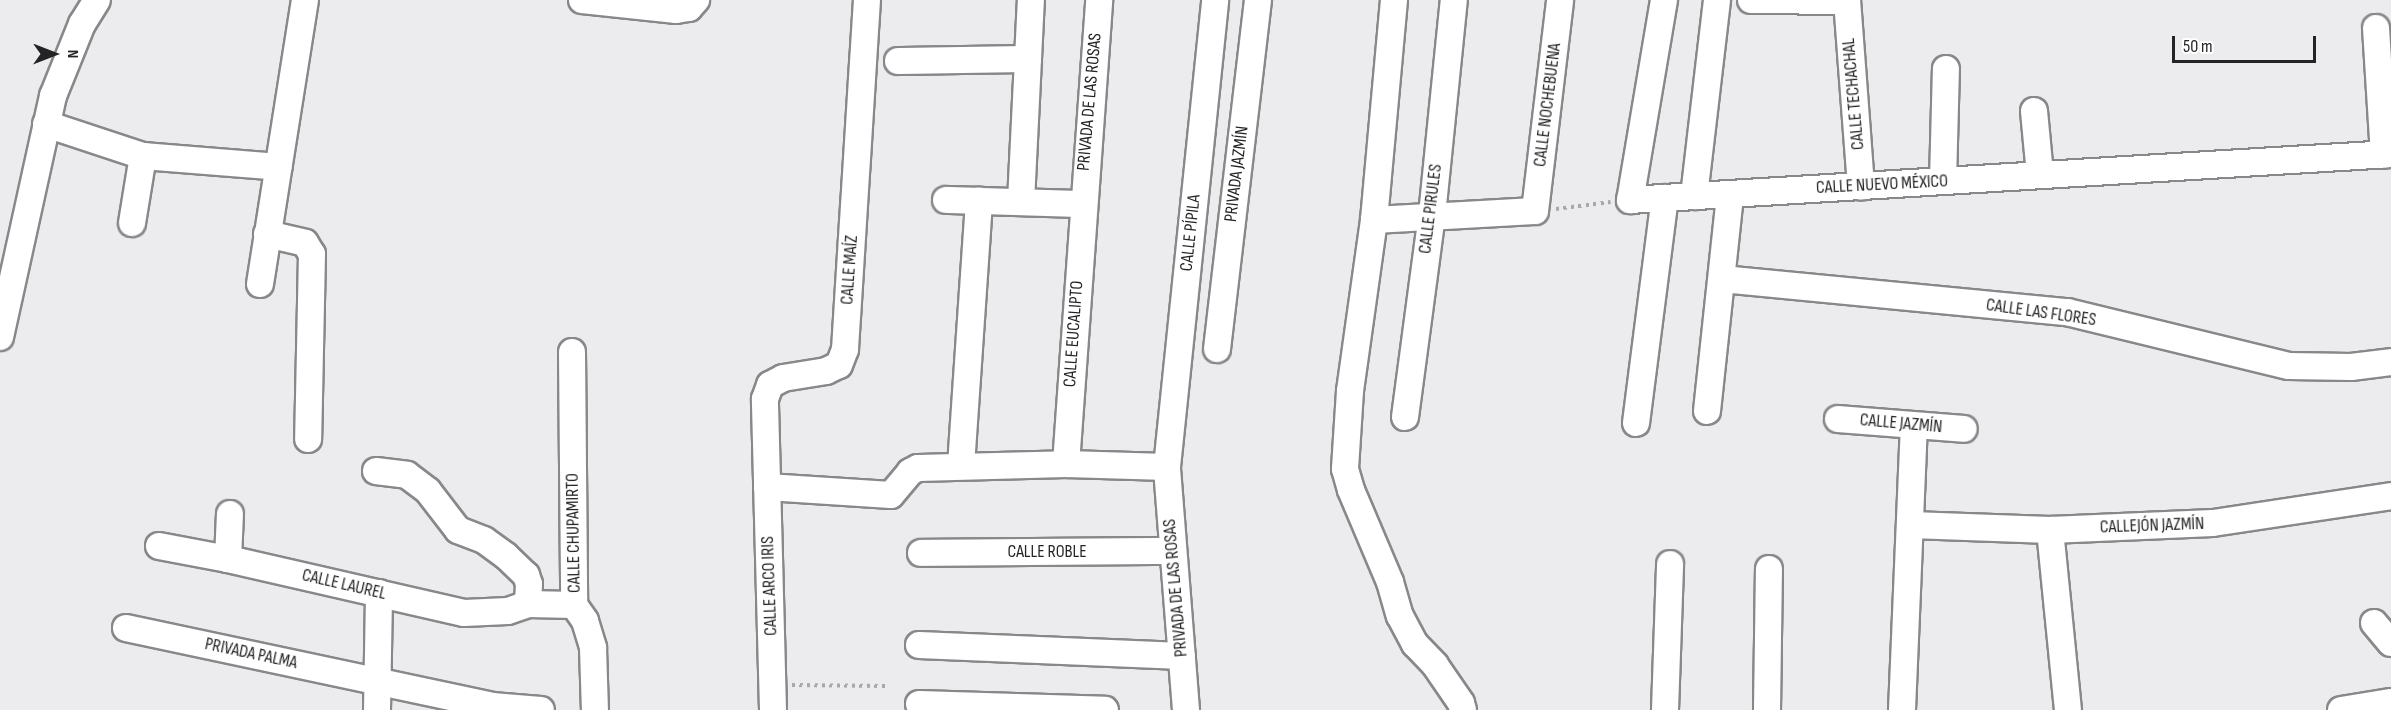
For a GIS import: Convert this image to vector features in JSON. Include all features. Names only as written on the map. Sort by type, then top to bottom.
[{"type":"street","points":[[0,334],[53,96],[82,24],[98,0]]},
{"type":"street","points":[[260,284],[305,0]]},
{"type":"street","points":[[582,0],[676,10],[692,4]]},
{"type":"street","name":"CALLE MAÍZ","points":[[767,487],[765,399],[770,385],[783,378],[832,368],[839,364],[844,349],[867,0]]},
{"type":"street","points":[[1021,202],[1031,0]]},
{"type":"street","name":"PRIVADA DE LAS ROSAS","points":[[1082,204],[1099,0]]},
{"type":"street","name":"CALLE PÍPILA","points":[[1167,467],[1215,0]]},
{"type":"street","name":"PRIVADA JAZMÍN","points":[[1217,349],[1258,0]]},
{"type":"street","points":[[1394,0],[1374,220],[1350,391],[1345,469],[1351,490],[1386,572],[1400,616],[1415,644],[1435,665],[1461,702],[1463,710]]},
{"type":"street","name":"CALLE PIRULES","points":[[1405,417],[1432,215],[1454,0]]},
{"type":"street","name":"CALLE NOCHEBUENA","points":[[1535,211],[1560,0]]},
{"type":"street","points":[[1630,200],[1664,0]]},
{"type":"street","points":[[1694,196],[1717,0]]},
{"type":"street","points":[[1751,0],[1847,1]]},
{"type":"street","name":"CALLE TECHACHAL","points":[[1847,1],[1861,186]]},
{"type":"street","points":[[2369,40],[2387,155]]},
{"type":"street","points":[[898,61],[1028,59]]},
{"type":"street","points":[[1943,182],[1946,69]]},
{"type":"street","points":[[2034,111],[2040,175]]},
{"type":"street","points":[[46,124],[143,156],[279,167]]},
{"type":"street","name":"CALLE NUEVO MÉXICO","points":[[1630,200],[2387,155]]},
{"type":"street","points":[[132,223],[143,156]]},
{"type":"street","points":[[1707,411],[1730,194]]},
{"type":"street","points":[[1636,423],[1665,198]]},
{"type":"street","points":[[946,200],[1082,204]]},
{"type":"street","points":[[961,466],[980,201]]},
{"type":"street","name":"CALLE EUCALIPTO","points":[[1066,464],[1082,204]]},
{"type":"street","points":[[1374,220],[1535,211]]},
{"type":"street","points":[[267,234],[305,243],[312,254],[308,439]]},
{"type":"street","name":"CALLE LAS FLORES","points":[[1722,279],[2067,312],[2289,366],[2320,368],[2391,362]]},
{"type":"street","name":"CALLE CHUPAMIRTO","points":[[572,352],[574,605],[585,621],[593,648],[595,710]]},
{"type":"street","name":"CALLE JAZMÍN","points":[[1838,419],[1964,429]]},
{"type":"street","points":[[1902,710],[1914,426]]},
{"type":"street","points":[[767,487],[891,495],[914,469],[1066,464],[1167,467]]},
{"type":"street","name":"PRIVADA DE LAS ROSAS","points":[[1167,467],[1186,710]]},
{"type":"street","points":[[376,471],[407,475],[428,491],[458,530],[484,540],[506,555],[526,575],[529,584],[528,604]]},
{"type":"street","name":"CALLE ARCO IRIS","points":[[767,487],[773,698]]},
{"type":"street","name":"CALLEJÓN JAZMÍN","points":[[1911,525],[2050,530],[2213,523],[2391,496]]},
{"type":"street","points":[[228,559],[230,514]]},
{"type":"street","points":[[2050,530],[2068,710]]},
{"type":"street","name":"CALLE LAUREL","points":[[159,546],[228,559],[464,613],[508,611],[528,604],[574,605]]},
{"type":"street","name":"CALLE ROBLE","points":[[921,553],[1173,551]]},
{"type":"street","points":[[1665,710],[1670,564]]},
{"type":"street","points":[[1767,710],[1769,569]]},
{"type":"street","points":[[377,710],[379,593]]},
{"type":"street","points":[[2374,623],[2391,643]]},
{"type":"street","name":"PRIVADA PALMA","points":[[126,628],[492,706],[541,710]]},
{"type":"street","points":[[920,645],[1182,656]]},
{"type":"street","points":[[2341,710],[2391,702]]},
{"type":"street","points":[[919,704],[956,708],[1105,710]]},
{"type":"path","points":[[1535,211],[1630,200]]},
{"type":"path","points":[[773,698],[885,686]]}]
